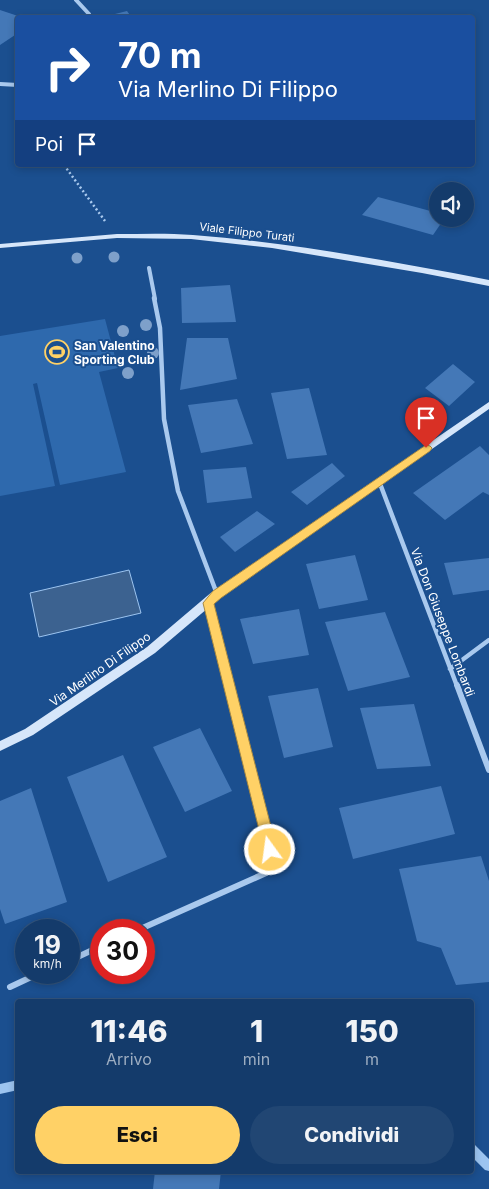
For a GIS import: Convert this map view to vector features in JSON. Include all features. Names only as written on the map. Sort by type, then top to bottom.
[{"type":"main road","name":"Viale Filippo Turati","points":[[0,246],[117,236],[191,237],[291,249],[489,283]]},
{"type":"main road","name":"Via Merlino Di Filippo","points":[[0,746],[29,732],[151,650],[217,594],[489,405]]},
{"type":"street","points":[[76,0],[89,15]]},
{"type":"street","points":[[0,84],[15,84]]},
{"type":"street","points":[[149,268],[160,328],[164,420],[178,491],[217,594]]},
{"type":"street","name":"Via Don Giuseppe Lombardi","points":[[379,481],[489,770]]},
{"type":"street","points":[[155,922],[275,869],[208,603]]},
{"type":"street","points":[[450,669],[489,640]]},
{"type":"street","points":[[10,987],[16,984]]},
{"type":"path","points":[[65,167],[109,226]]},
{"type":"shaded area","points":[[105,319],[118,368],[99,372],[126,472],[60,485],[37,383],[33,384],[55,486],[0,496],[0,336]]},
{"type":"shaded area","points":[[129,570],[141,613],[39,637],[30,593]]},
{"type":"building","points":[[0,10],[15,15],[15,35],[0,45]]},
{"type":"building","points":[[127,11],[130,15],[111,15]]},
{"type":"building","points":[[378,197],[429,211],[429,227],[438,227],[433,235],[362,215]]},
{"type":"building","points":[[230,285],[236,322],[182,323],[181,288]]},
{"type":"building","points":[[187,338],[228,338],[237,379],[180,390]]},
{"type":"building","points":[[453,364],[475,382],[449,406],[425,388]]},
{"type":"building","points":[[309,388],[327,455],[287,459],[271,393]]},
{"type":"building","points":[[237,399],[253,444],[201,453],[188,405]]},
{"type":"building","points":[[480,446],[489,455],[489,495],[483,492],[445,520],[413,493]]},
{"type":"building","points":[[332,463],[345,476],[307,505],[291,492]]},
{"type":"building","points":[[246,467],[252,498],[207,503],[203,470]]},
{"type":"building","points":[[257,511],[275,524],[235,552],[220,537]]},
{"type":"building","points":[[355,555],[368,600],[319,609],[306,564]]},
{"type":"building","points":[[489,558],[489,590],[453,595],[444,563]]},
{"type":"building","points":[[299,609],[309,655],[253,664],[240,619]]},
{"type":"building","points":[[385,612],[410,677],[348,691],[325,622]]},
{"type":"building","points":[[318,688],[333,747],[284,758],[268,696]]},
{"type":"building","points":[[414,704],[431,766],[377,769],[360,708]]},
{"type":"building","points":[[200,728],[232,791],[185,812],[153,747]]},
{"type":"building","points":[[123,755],[167,857],[108,882],[67,777]]},
{"type":"building","points":[[441,786],[455,834],[353,859],[339,808]]},
{"type":"building","points":[[31,788],[67,902],[5,924],[0,909],[0,801]]},
{"type":"building","points":[[481,856],[489,881],[489,982],[456,985],[441,948],[417,941],[399,869]]},
{"type":"building","points":[[155,1174],[221,1174],[219,1189],[153,1189]]},
{"type":"waterway","points":[[0,1089],[15,1086]]},
{"type":"waterway","points":[[474,1152],[489,1166]]},
{"type":"place","name":"San Valentino Sporting Club","points":[[57,352]]},
{"type":"route","points":[[270,850],[208,603],[217,594],[426,448]]}]
